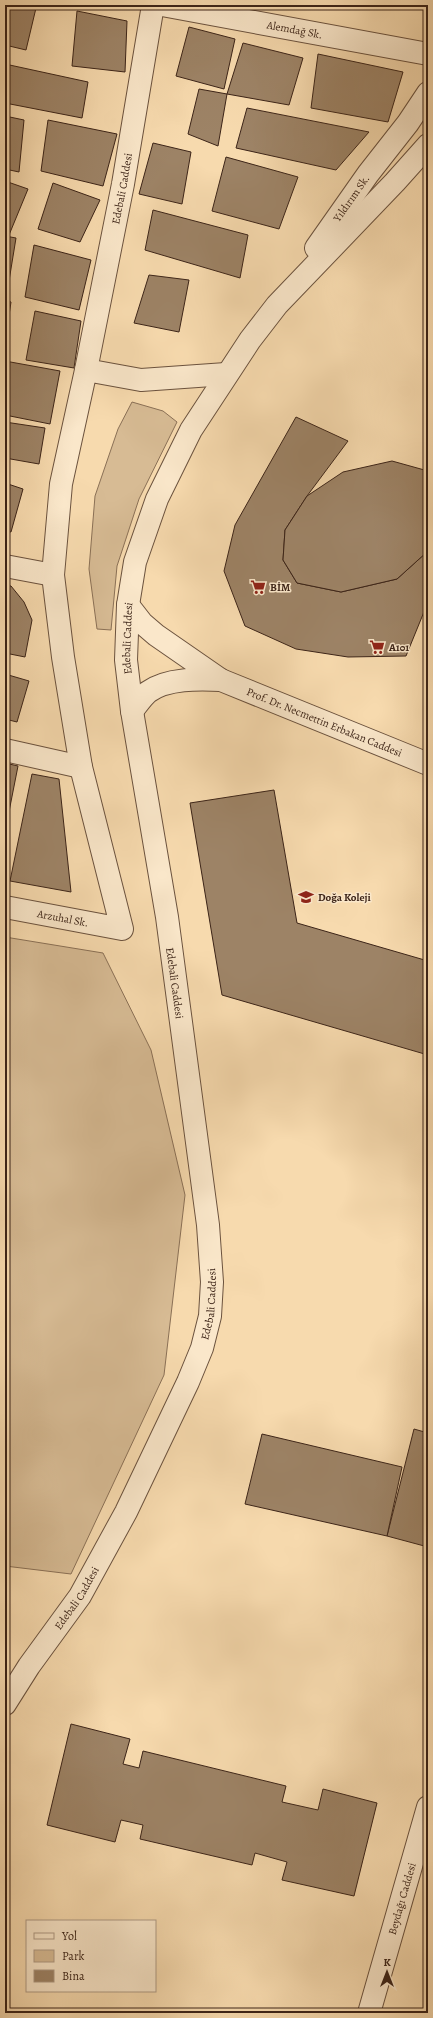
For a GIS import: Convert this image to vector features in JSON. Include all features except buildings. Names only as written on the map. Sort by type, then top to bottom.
[{"type":"street","name":"Edebali Caddesi","points":[[122,929],[81,767],[63,657],[53,575],[61,484],[86,370],[123,184],[153,5]]},
{"type":"street","name":"Alemdağ Sk.","points":[[162,5],[428,54]]},
{"type":"street","name":"Yıldırım Sk.","points":[[226,374],[277,305],[368,174],[408,123],[428,93]]},
{"type":"street","name":"Yıldırım Sk.","points":[[277,305],[395,182],[428,145]]},
{"type":"street","points":[[368,174],[367,186],[372,192],[380,192],[395,182]]},
{"type":"street","points":[[86,370],[141,380],[226,374]]},
{"type":"street","name":"Edebali Caddesi","points":[[5,1704],[29,1666],[80,1596],[126,1512],[188,1382],[202,1348],[210,1316],[212,1282],[208,1226],[167,917],[132,711],[126,660],[128,605],[135,562],[157,499],[191,430],[226,374]]},
{"type":"street","points":[[5,566],[53,575]]},
{"type":"street","points":[[128,605],[142,623],[156,635],[221,680]]},
{"type":"street","points":[[132,711],[149,692],[174,682],[197,679],[221,680]]},
{"type":"street","name":"Prof. Dr. Necmettin Erbakan Caddesi","points":[[221,680],[428,764]]},
{"type":"street","points":[[5,750],[81,767]]},
{"type":"street","name":"Arzuhal Sk.","points":[[5,907],[122,929]]},
{"type":"street","name":"Beydağı Caddesi","points":[[368,2013],[428,1807]]},
{"type":"green space","points":[[132,402],[163,411],[177,422],[139,499],[117,566],[111,630],[97,629],[89,569],[95,496],[118,429]]},
{"type":"green space","points":[[5,937],[103,953],[151,1050],[185,1195],[164,1375],[71,1574],[5,1566]]},
{"type":"place","name":"BİM","points":[[258,587]]},
{"type":"place","name":"A101","points":[[377,647]]},
{"type":"place","name":"Doğa Koleji","points":[[306,897]]}]
